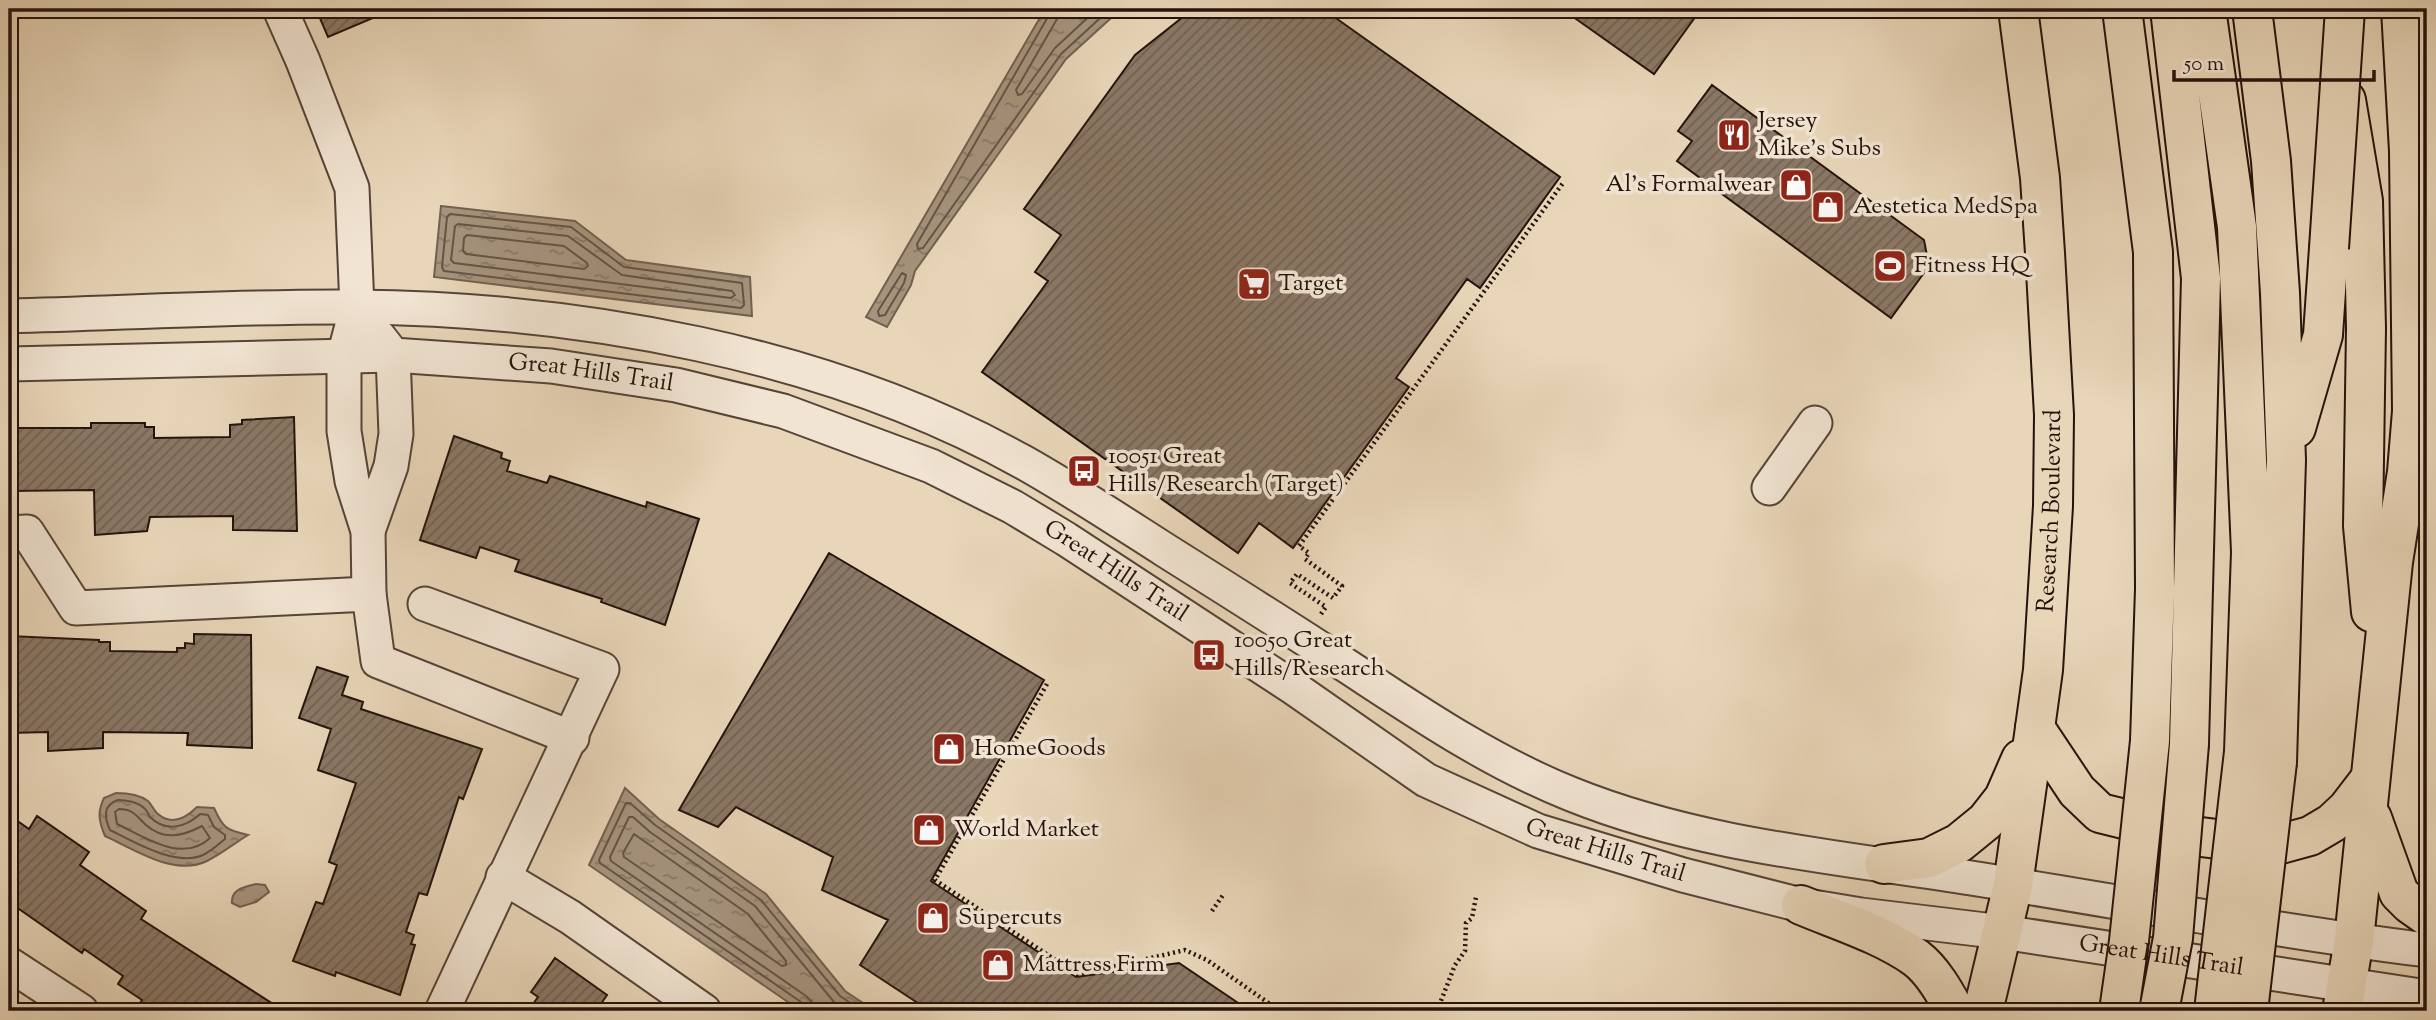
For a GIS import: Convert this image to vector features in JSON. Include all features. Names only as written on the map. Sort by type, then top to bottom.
[{"type":"main road","name":"Research Boulevard","points":[[1983,1011],[2013,885],[2043,670],[2052,519],[2054,415],[2040,178],[2018,9]]},
{"type":"main road","points":[[2119,1011],[2150,741],[2155,589],[2153,252],[2122,9]]},
{"type":"main road","points":[[2159,1011],[2173,938],[2189,744],[2201,278],[2171,9]]},
{"type":"main road","points":[[2206,9],[2237,227],[2261,757],[2214,1011]]},
{"type":"main road","points":[[2248,1011],[2261,757],[2286,460],[2280,293],[2271,161],[2252,9]]},
{"type":"main road","points":[[2330,9],[2363,201],[2365,328],[2362,526],[2379,698]]},
{"type":"main road","points":[[2286,460],[2323,335],[2344,9]]},
{"type":"main road","points":[[2344,998],[2354,940],[2393,562],[2407,472],[2412,411],[2418,137],[2401,9]]},
{"type":"main road","points":[[2035,728],[2077,791],[2100,813],[2193,836],[2273,846],[2310,836],[2369,792]]},
{"type":"main road","points":[[1884,864],[1929,858],[1959,843],[1986,821],[2004,798],[2035,728]]},
{"type":"main road","points":[[2369,792],[2399,892],[2427,916]]},
{"type":"main road","points":[[1801,905],[1885,940],[1918,960],[1942,988],[1955,1011]]},
{"type":"street","points":[[281,9],[352,188],[357,307],[344,356],[344,431],[352,481],[368,531],[369,594],[378,661],[572,738]]},
{"type":"street","points":[[357,307],[393,355],[396,434],[391,466],[368,531]]},
{"type":"street","name":"Great Hills Trail","points":[[9,316],[357,307],[554,320],[678,339],[787,365],[858,388],[933,419],[1017,459],[1323,650],[1460,740],[1570,794],[1665,825],[1806,854],[2427,950]]},
{"type":"street","name":"Great Hills Trail","points":[[9,364],[393,355],[551,366],[676,385],[783,411],[931,466],[1013,507],[1294,688],[1426,780],[1538,831],[1659,868],[1801,905],[2002,932],[2344,998],[2427,996]]},
{"type":"street","points":[[1769,488],[1815,423]]},
{"type":"street","points":[[9,533],[26,532],[76,608],[369,594]]},
{"type":"street","points":[[425,604],[602,669],[442,1011]]},
{"type":"street","points":[[1294,688],[1323,650]]},
{"type":"street","points":[[503,877],[570,917],[704,1011]]},
{"type":"street","points":[[9,964],[82,1011]]},
{"type":"path","points":[[1321,615],[1325,607],[1290,583],[1297,574],[1334,598],[1342,586],[1305,559],[1309,553],[1300,546],[1563,183]]},
{"type":"path","points":[[1047,684],[935,880],[1078,975],[1185,950],[1207,960],[1280,1011]]},
{"type":"path","points":[[1212,911],[1223,895]]},
{"type":"path","points":[[1437,1011],[1455,965],[1465,951],[1466,923],[1472,918],[1476,897]]},
{"type":"water","points":[[1045,9],[1121,9],[1066,59],[915,271],[911,285],[887,327],[866,317]]},
{"type":"water","points":[[441,206],[575,221],[626,260],[750,277],[752,316],[434,277]]},
{"type":"water","points":[[625,788],[659,819],[766,894],[845,991],[875,1011],[801,1011],[589,865]]},
{"type":"water","points":[[116,793],[145,799],[158,814],[168,820],[184,817],[197,807],[214,808],[226,827],[248,835],[207,861],[181,866],[168,864],[105,836],[100,822],[100,808],[104,798]]},
{"type":"water","points":[[256,884],[265,885],[269,892],[256,902],[240,907],[232,903],[236,892]]},
{"type":"building","points":[[316,9],[394,9],[328,37]]},
{"type":"building","name":"Target","points":[[1193,9],[1323,9],[1560,177],[1480,288],[1467,279],[1396,378],[1409,387],[1293,548],[1259,523],[1238,553],[982,372],[1048,281],[1035,272],[1061,235],[1024,209],[1135,55]]},
{"type":"building","points":[[1562,9],[1701,9],[1654,74]]},
{"type":"building","points":[[1712,85],[1924,240],[1929,266],[1891,318],[1677,161],[1692,141],[1678,131]]},
{"type":"building","points":[[294,417],[297,531],[233,530],[233,516],[150,517],[147,531],[95,535],[94,490],[9,491],[9,428],[91,428],[91,423],[145,423],[145,427],[154,427],[154,438],[230,437],[230,425],[242,424],[242,420]]},
{"type":"building","points":[[454,436],[502,453],[501,458],[510,461],[507,471],[547,483],[550,476],[646,507],[647,502],[699,519],[665,625],[601,602],[602,599],[515,571],[519,560],[480,547],[476,558],[420,540]]},
{"type":"building","points":[[829,553],[1044,680],[931,881],[1076,977],[1179,963],[1250,1011],[930,1011],[860,965],[888,920],[822,890],[833,857],[736,807],[718,827],[679,810]]},
{"type":"building","points":[[194,634],[251,635],[252,748],[187,745],[188,733],[103,732],[103,748],[48,751],[48,732],[9,733],[9,636],[99,640],[110,642],[110,651],[177,652],[177,648],[185,648],[185,643],[194,644]]},
{"type":"building","points":[[317,667],[348,677],[342,695],[363,702],[361,709],[482,749],[463,799],[459,797],[427,895],[419,893],[406,932],[414,935],[411,944],[415,945],[400,995],[336,972],[335,976],[293,961],[316,902],[323,904],[337,865],[329,862],[356,783],[318,770],[331,729],[299,718]]},
{"type":"building","points":[[9,815],[29,829],[37,816],[89,852],[80,865],[146,911],[141,919],[284,1011],[135,1011],[142,1000],[118,984],[123,976],[84,949],[82,953],[9,902]]},
{"type":"building","points":[[555,958],[607,995],[596,1011],[528,1011],[538,997],[531,992]]},
{"type":"place","name":"Jersey Mike's Subs","points":[[1734,135]]},
{"type":"place","name":"Al's Formalwear","points":[[1796,185]]},
{"type":"place","name":"Aestetica MedSpa","points":[[1828,207]]},
{"type":"place","name":"Fitness HQ","points":[[1890,266]]},
{"type":"place","name":"Target","points":[[1254,284]]},
{"type":"place","name":"10051 Great Hills/Research (Target)","points":[[1084,471]]},
{"type":"place","name":"10050 Great Hills/Research","points":[[1209,655]]},
{"type":"place","name":"HomeGoods","points":[[949,749]]},
{"type":"place","name":"World Market","points":[[929,830]]},
{"type":"place","name":"Supercuts","points":[[933,918]]},
{"type":"place","name":"Mattress Firm","points":[[998,965]]}]
